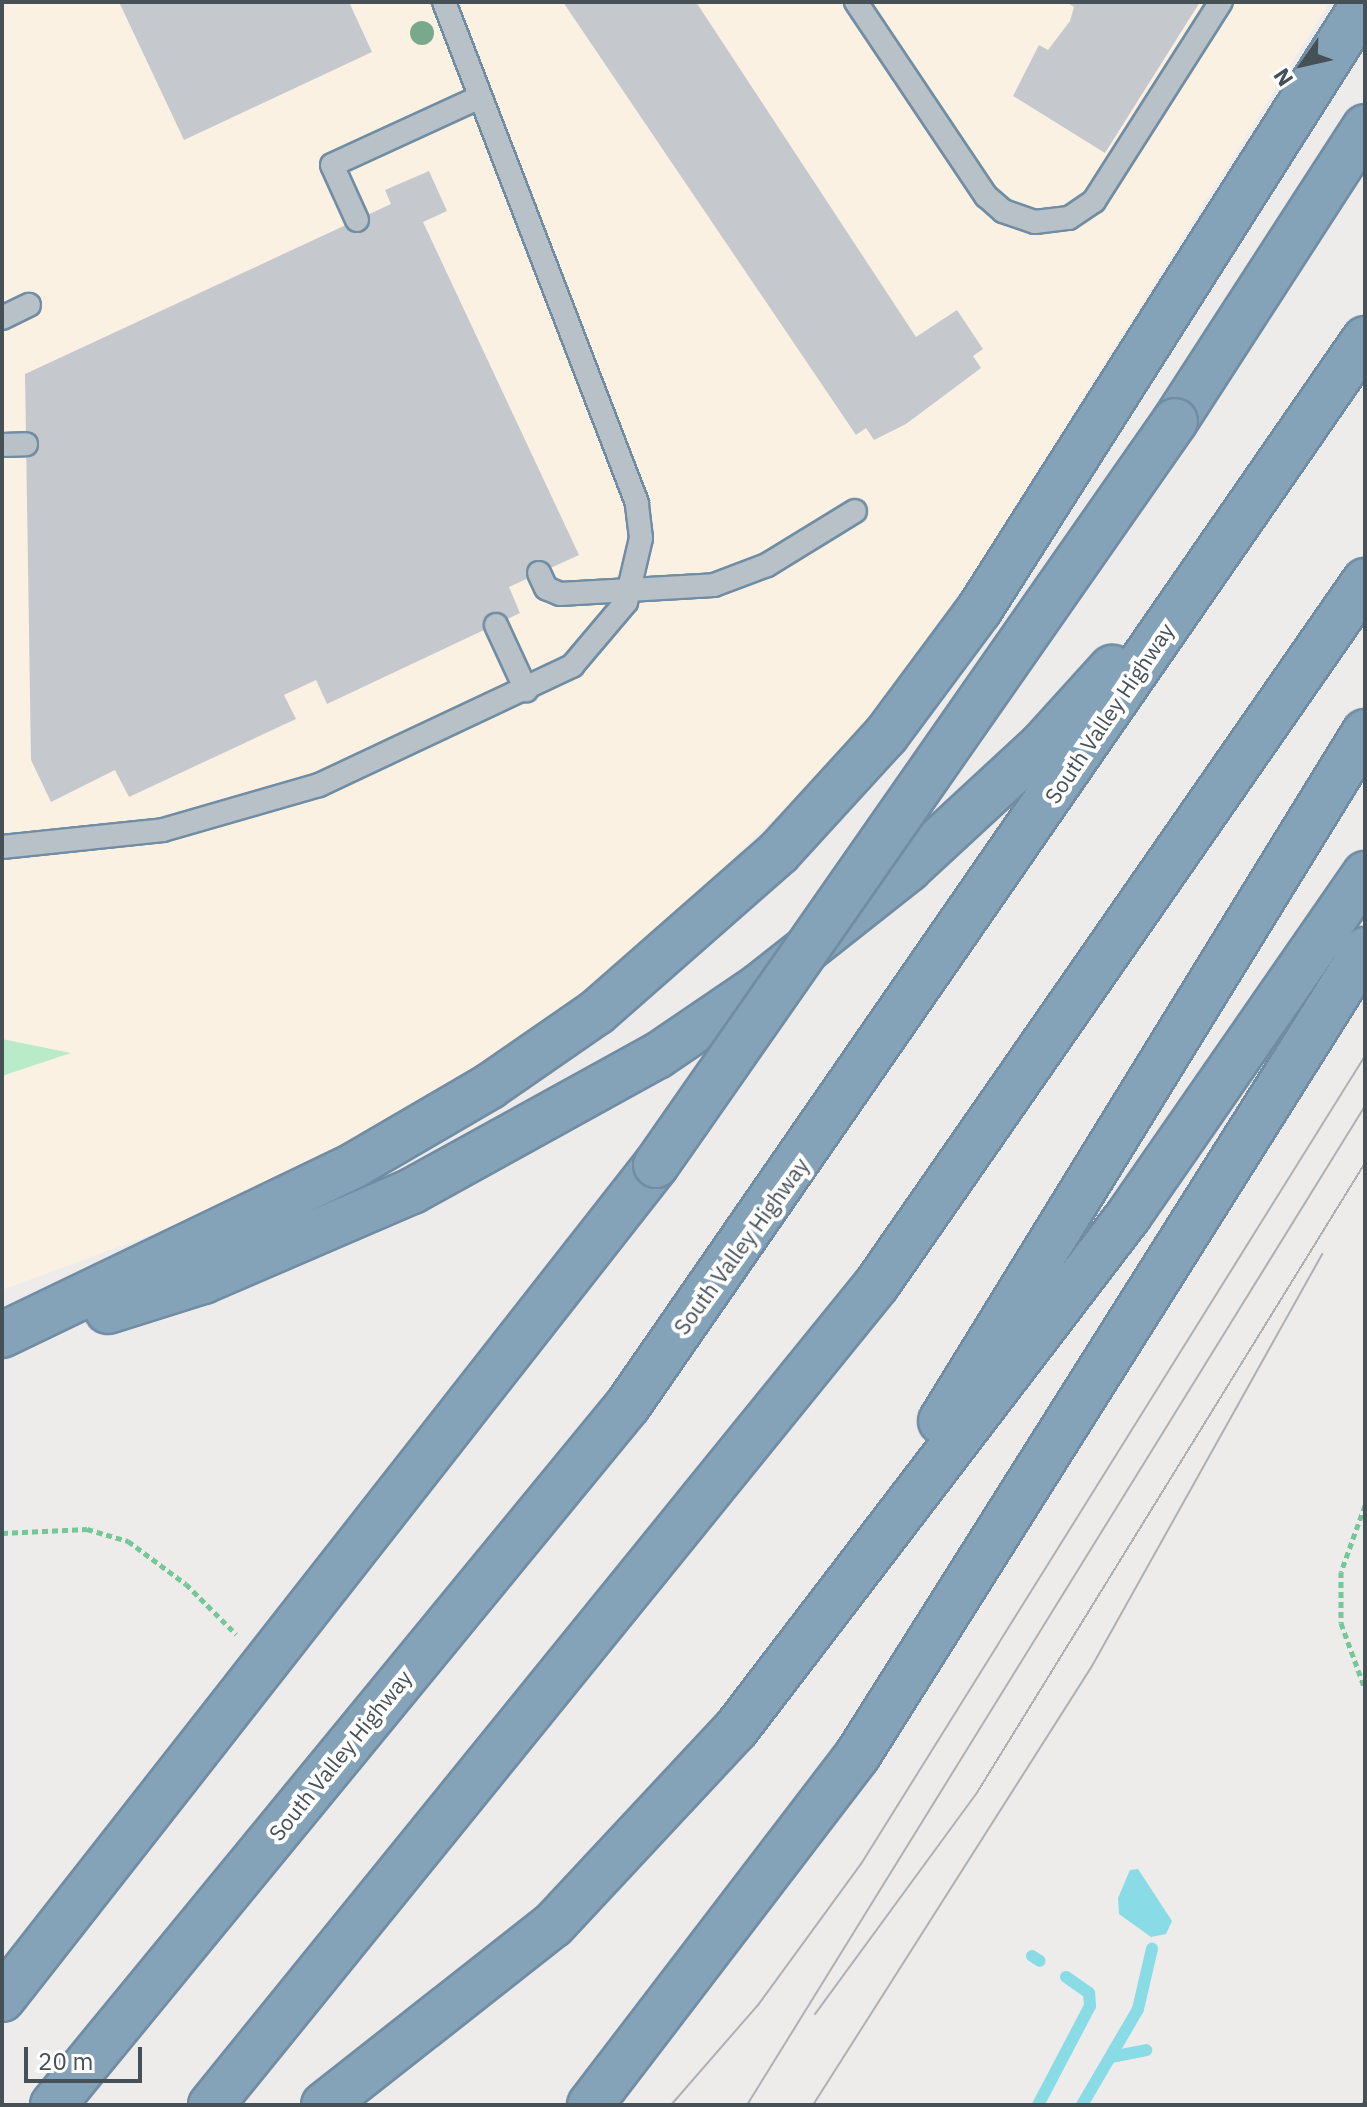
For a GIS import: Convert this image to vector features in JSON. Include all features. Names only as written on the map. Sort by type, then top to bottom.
[{"type":"highway","points":[[2,1335],[342,1172],[490,1086],[597,1012],[779,852],[886,735],[979,610],[1365,2]]},
{"type":"highway","points":[[2,1999],[268,1665],[656,1165],[1175,421],[1365,127]]},
{"type":"highway","name":"South Valley Highway","points":[[53,2105],[628,1405],[1365,339]]},
{"type":"highway","points":[[2,1335],[119,1308],[292,1244],[535,1128],[657,1056],[760,986],[908,869],[1043,744],[1229,538]]},
{"type":"highway","points":[[211,2105],[877,1284],[1365,581]]},
{"type":"highway","points":[[809,1633],[1365,732]]},
{"type":"highway","points":[[324,2105],[489,1981],[590,1889],[718,1750],[1129,1215],[1365,874]]},
{"type":"highway","points":[[602,2092],[857,1756],[1365,950]]},
{"type":"lane","points":[[2,847],[121,837],[251,809],[365,767],[526,690],[590,652],[630,592],[641,538],[637,503],[444,2]]},
{"type":"lane","points":[[856,2],[986,196],[1010,215],[1045,222],[1081,212],[1103,191],[1221,2]]},
{"type":"lane","points":[[357,220],[332,165],[480,97]]},
{"type":"lane","points":[[2,318],[29,305]]},
{"type":"lane","points":[[2,445],[26,444]]},
{"type":"lane","points":[[539,573],[555,593],[630,592],[721,584],[855,511]]},
{"type":"lane","points":[[496,625],[526,690]]},
{"type":"path","points":[[1365,1505],[1341,1572],[1341,1623],[1365,1689]]},
{"type":"path","points":[[2,1533],[87,1529],[128,1541],[186,1584],[268,1665]]},
{"type":"shaded area","points":[[2,2],[1330,2],[976,569],[890,693],[802,792],[657,931],[554,1014],[361,1142],[216,1211],[2,1290]]},
{"type":"green space","points":[[2,1039],[71,1053],[2,1076]]},
{"type":"water","points":[[1138,1869],[1172,1921],[1166,1934],[1151,1937],[1119,1914],[1118,1898],[1130,1870]]},
{"type":"building","points":[[119,2],[349,2],[372,52],[184,140]]},
{"type":"building","points":[[563,2],[696,2],[916,337],[957,310],[983,349],[973,356],[981,368],[906,424],[874,440],[866,428],[856,435]]},
{"type":"building","points":[[1067,2],[1200,2],[1105,153],[1013,96],[1039,45],[1048,50],[1070,21],[1074,7]]},
{"type":"building","points":[[429,171],[447,211],[423,222],[579,555],[509,587],[520,613],[327,704],[316,680],[284,695],[296,719],[129,797],[115,770],[51,802],[31,760],[25,374],[391,204],[385,190]]},
{"type":"waterway","points":[[1082,2105],[1138,2009],[1152,1949]]},
{"type":"waterway","points":[[1032,1956],[1040,1961]]},
{"type":"waterway","points":[[1038,2105],[1090,2006],[1089,1993],[1066,1977]]},
{"type":"waterway","points":[[1111,2057],[1146,2050]]},
{"type":"tram line","points":[[671,2105],[758,2005],[861,1864],[1365,1056]]},
{"type":"tram line","points":[[747,2105],[1365,1106]]},
{"type":"tram line","points":[[815,2014],[978,1791],[1365,1163]]},
{"type":"tram line","points":[[813,2105],[1092,1666],[1322,1254]]}]
